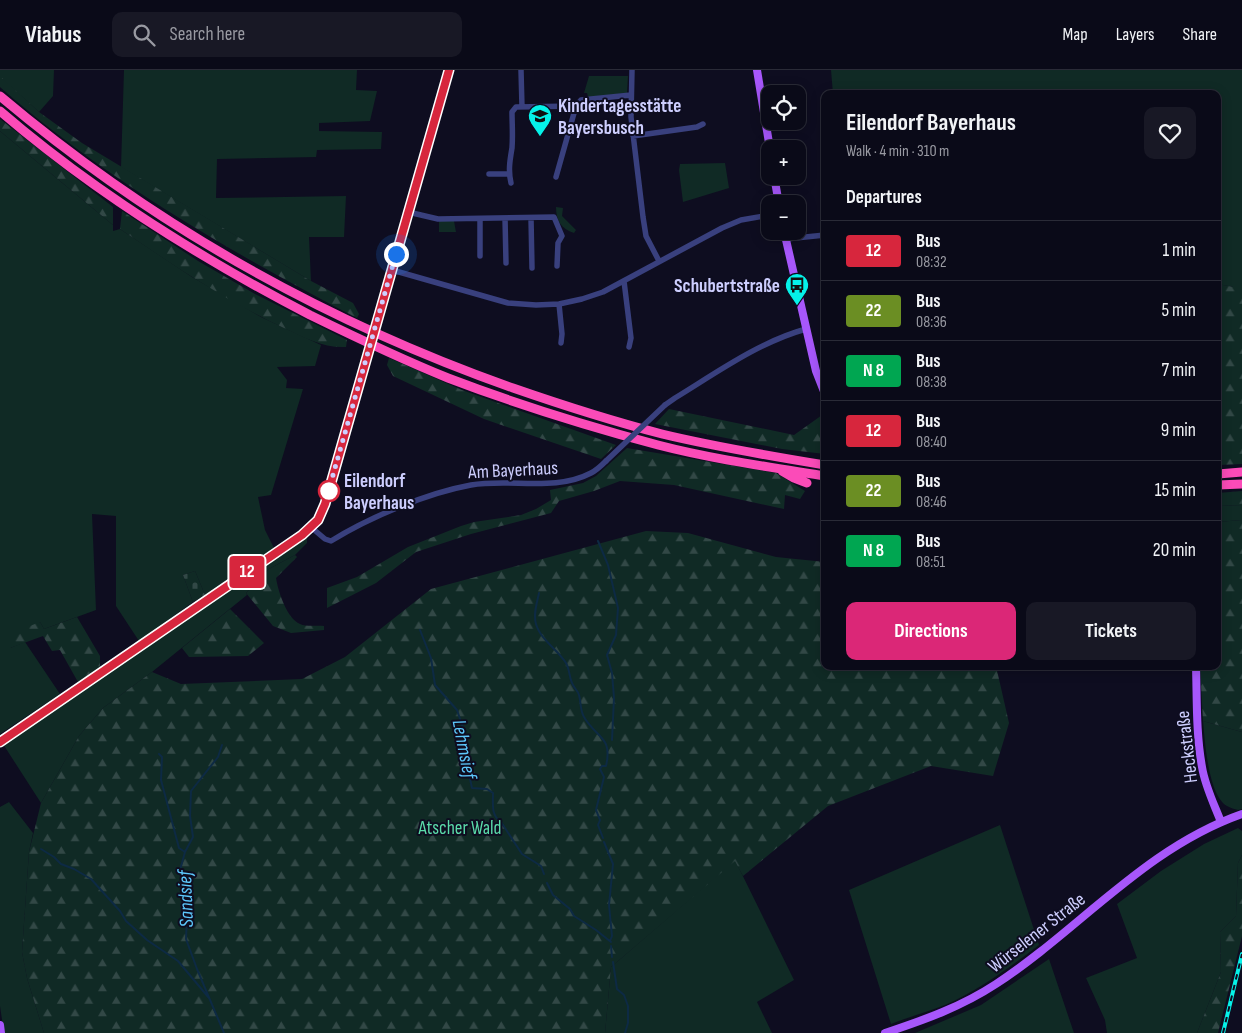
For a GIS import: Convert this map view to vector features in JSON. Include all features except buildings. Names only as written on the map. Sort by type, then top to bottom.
[{"type":"highway","points":[[0,96],[97,173],[181,230],[265,280],[357,326],[451,366],[572,409],[662,434],[821,464]]},
{"type":"highway","points":[[0,111],[92,183],[174,238],[259,288],[351,335],[448,378],[566,419],[660,446],[821,475]]},
{"type":"highway","points":[[777,468],[807,483]]},
{"type":"highway","points":[[1221,474],[1242,472]]},
{"type":"highway","points":[[1221,485],[1242,484]]},
{"type":"main road","points":[[0,742],[312,528],[318,520],[325,504],[449,70]]},
{"type":"main road","points":[[757,70],[769,140]]},
{"type":"main road","points":[[786,240],[816,371],[821,384]]},
{"type":"main road","name":"Heckstraße","points":[[1196,670],[1202,767],[1208,789],[1222,822]]},
{"type":"main road","name":"Würselener Straße","points":[[885,1033],[950,1010],[997,984],[1048,946],[1145,866],[1195,834],[1242,814]]},
{"type":"main road","points":[[0,1025],[1,1033]]},
{"type":"street","points":[[521,70],[522,107]]},
{"type":"street","points":[[632,70],[633,136],[646,236],[659,261]]},
{"type":"street","points":[[556,177],[576,106],[581,100],[631,95]]},
{"type":"street","points":[[511,183],[509,174],[512,147],[512,112],[516,107],[576,106]]},
{"type":"street","points":[[633,136],[697,127],[703,124]]},
{"type":"street","points":[[489,174],[509,174]]},
{"type":"street","points":[[408,212],[438,219],[554,217],[562,236],[558,243],[558,266]]},
{"type":"street","points":[[392,270],[508,303],[560,304],[596,294],[722,228],[741,220],[761,217]]},
{"type":"street","points":[[480,218],[480,256]]},
{"type":"street","points":[[505,218],[506,263]]},
{"type":"street","points":[[531,218],[532,268]]},
{"type":"street","points":[[806,235],[821,235]]},
{"type":"street","points":[[624,281],[631,338],[629,347]]},
{"type":"street","points":[[560,304],[561,342]]},
{"type":"street","name":"Am Bayerhaus","points":[[312,528],[324,539],[331,541],[356,526],[445,490],[474,484],[505,482],[555,483],[567,481],[592,472],[675,398],[739,359],[788,335],[806,329]]},
{"type":"green space","points":[[0,70],[54,70],[53,96],[39,112],[0,77]]},
{"type":"green space","points":[[124,70],[357,70],[356,90],[377,91],[370,121],[319,123],[319,131],[382,132],[381,149],[317,150],[316,157],[217,159],[216,198],[346,196],[344,237],[309,237],[311,281],[121,167]]},
{"type":"green space","points":[[831,70],[1242,70],[1242,287],[1221,285],[1221,90],[833,90]]},
{"type":"green space","points":[[0,76],[39,112],[82,143],[311,281],[353,303],[359,314],[357,318],[217,241],[127,184],[41,121],[0,87]]},
{"type":"green space","points":[[589,76],[628,76],[627,93],[588,97],[587,93],[584,93]]},
{"type":"green space","points":[[0,119],[113,207],[113,225],[0,131]]},
{"type":"green space","points":[[0,131],[113,225],[113,231],[120,229],[192,277],[261,317],[321,345],[315,366],[277,367],[287,380],[286,388],[303,389],[271,495],[258,497],[265,530],[274,548],[205,595],[195,571],[183,575],[193,602],[139,641],[116,606],[116,516],[92,514],[96,610],[44,629],[40,622],[10,648],[25,642],[60,694],[0,734]]},
{"type":"green space","points":[[725,163],[729,188],[683,202],[680,164]]},
{"type":"green space","points":[[556,207],[563,208],[562,216],[576,230],[574,233],[560,223]]},
{"type":"green space","points":[[122,211],[198,261],[255,294],[347,340],[346,347],[330,346],[307,339],[241,306],[200,282],[120,229]]},
{"type":"green space","points":[[439,221],[454,221],[456,232],[439,232]]},
{"type":"green space","points":[[1221,285],[1242,287],[1242,464],[1221,465]]},
{"type":"green space","points":[[389,358],[462,390],[616,445],[601,459],[484,419],[393,376],[387,365]]},
{"type":"green space","points":[[669,409],[794,435],[821,416],[821,454],[782,449],[655,424]]},
{"type":"green space","points":[[627,448],[776,473],[805,491],[800,499],[785,495],[784,509],[674,485],[620,481],[559,501],[551,513],[471,534],[416,552],[376,583],[327,608],[327,588],[357,577],[408,547],[461,526],[474,522],[521,515],[536,509],[551,500],[550,490],[583,483],[596,476]]},
{"type":"green space","points":[[1242,491],[1242,505],[1221,506],[1221,493]]},
{"type":"green space","points":[[1242,505],[1242,520],[1221,522],[1221,506]]},
{"type":"green space","points":[[1242,520],[1242,732],[1203,721],[1200,670],[1221,670],[1221,522]]},
{"type":"green space","name":"Atscher Wald","points":[[646,531],[688,533],[776,557],[821,562],[821,670],[997,670],[1009,723],[993,776],[931,766],[828,806],[743,876],[735,861],[611,967],[605,1033],[44,1033],[27,978],[22,952],[29,852],[41,803],[79,736],[103,708],[152,672],[181,684],[302,679],[345,657],[431,589]]},
{"type":"green space","points":[[307,537],[307,543],[295,555],[269,569],[246,593],[247,595],[152,672],[103,708],[79,736],[41,803],[3,744]]},
{"type":"green space","points":[[295,555],[297,557],[276,578],[281,597],[287,611],[295,621],[305,625],[324,626],[324,630],[291,633],[273,626],[246,593],[269,569]]},
{"type":"green space","points":[[195,571],[205,595],[193,602],[183,575]]},
{"type":"green space","points":[[230,609],[264,643],[248,656],[189,657],[182,648]]},
{"type":"green space","points":[[77,617],[100,656],[100,667],[78,682],[60,650],[52,651],[43,636],[10,648],[2,637],[40,622],[44,629]]},
{"type":"green space","points":[[1203,721],[1242,732],[1242,809],[1238,810],[1227,806],[1216,791],[1206,754]]},
{"type":"green space","points":[[9,802],[33,833],[29,852],[22,952],[27,978],[44,1033],[4,1033],[0,1006],[0,807]]},
{"type":"green space","points":[[1000,825],[1039,945],[1006,970],[958,999],[891,1024],[849,890]]},
{"type":"green space","points":[[1238,828],[1242,831],[1242,855],[1238,863],[1236,916],[1220,932],[1221,972],[1197,1033],[1107,1033],[1105,1020],[1086,978],[1137,958],[1117,904],[1161,871],[1204,844]]},
{"type":"green space","points":[[1242,855],[1242,936],[1218,1033],[1197,1033],[1221,972],[1220,932],[1236,916],[1238,863]]},
{"type":"green space","points":[[735,860],[794,980],[757,1002],[772,1033],[605,1033],[611,967]]},
{"type":"green space","points":[[1049,959],[1074,1033],[915,1033],[981,1005]]},
{"type":"waterway","points":[[598,541],[608,565],[618,608],[616,635],[607,655],[612,673],[614,698],[612,740]]},
{"type":"waterway","name":"Lehmsief","points":[[539,593],[535,616],[538,629],[545,640],[566,663],[572,682],[579,694],[584,717],[602,738],[607,749],[606,766],[602,766],[600,769],[604,777],[596,810],[600,820],[598,825],[603,838]]},
{"type":"waterway","name":"Lehmsief","points":[[420,630],[431,658],[435,685],[457,710],[466,737],[468,769],[472,788],[487,789],[493,793],[493,809],[496,816],[522,854],[541,866],[544,874]]},
{"type":"waterway","name":"Sandsief","points":[[222,745],[218,757],[191,791],[190,816],[193,837],[185,852],[180,870],[187,918],[186,939],[224,1033]]},
{"type":"waterway","points":[[159,754],[162,757],[161,780],[179,848],[185,852]]},
{"type":"waterway","name":"Lehmsief","points":[[604,842],[613,864],[609,905],[612,936],[610,941]]},
{"type":"waterway","name":"Sandsief","points":[[41,849],[61,864],[91,879],[120,911],[126,921],[147,940],[178,961],[209,998]]},
{"type":"waterway","name":"Lehmsief","points":[[547,883],[553,895],[570,909],[574,916],[611,942]]},
{"type":"waterway","name":"Lehmsief","points":[[611,946],[612,957]]},
{"type":"waterway","name":"Lehmsief","points":[[613,962],[617,989],[624,995],[628,1006],[628,1023],[625,1033]]},
{"type":"railway","points":[[1223,1033],[1242,954]]},
{"type":"bus line","name":"12","points":[[0,742],[302,535],[312,528],[318,520],[325,504],[449,70]]},
{"type":"place","name":"Kindertagesstätte Bayersbusch","points":[[540,137]]},
{"type":"place","name":"Schubertstraße","points":[[797,306]]},
{"type":"place","name":"Eilendorf Bayerhaus","points":[[329,491]]},
{"type":"route","points":[[329,491],[327,496],[396,254]]}]
